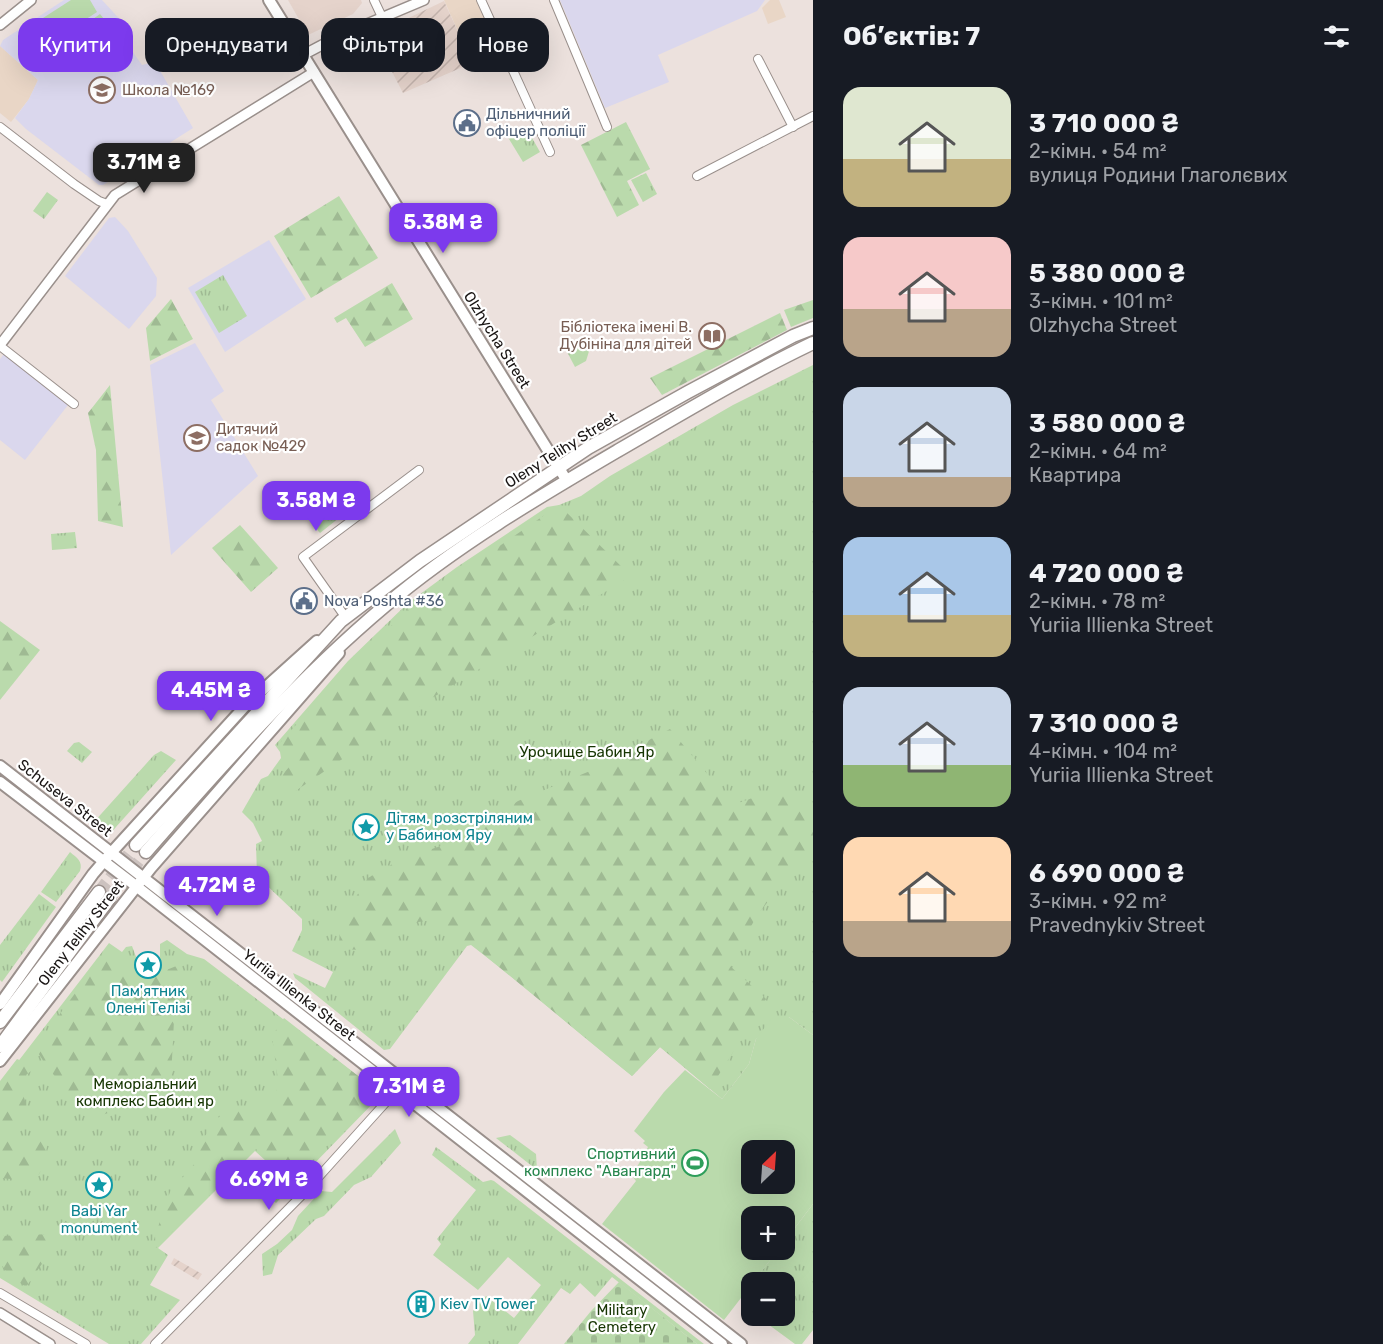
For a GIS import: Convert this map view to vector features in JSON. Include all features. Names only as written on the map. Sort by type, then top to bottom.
[{"type":"main road","name":"Olzhycha Street","points":[[269,0],[280,18]]},
{"type":"main road","name":"Olzhycha Street","points":[[309,64],[567,481]]},
{"type":"main road","name":"Oleny Telihy Street","points":[[0,1004],[107,857],[246,705],[288,665],[420,561],[558,467],[687,392],[793,336],[813,328]]},
{"type":"main road","name":"Oleny Telihy Street","points":[[343,620],[141,848],[317,667],[384,606],[445,560],[567,481],[760,369],[813,343]]},
{"type":"main road","name":"Oleny Telihy Street","points":[[0,1061],[140,882],[354,634]]},
{"type":"main road","name":"Schuseva Street","points":[[0,766],[107,857]]},
{"type":"main road","name":"Schuseva Street","points":[[0,782],[107,857]]},
{"type":"main road","points":[[107,857],[140,882]]},
{"type":"main road","name":"Yuriia Illienka Street","points":[[140,882],[405,1081],[722,1344]]},
{"type":"main road","name":"Yuriia Illienka Street","points":[[140,882],[397,1090],[741,1344]]},
{"type":"main road","name":"Oleny Telihy Street","points":[[0,1022],[104,896],[0,1046]]},
{"type":"street","points":[[0,25],[31,0]]},
{"type":"street","points":[[374,0],[382,17]]},
{"type":"street","points":[[309,52],[341,34],[424,0]]},
{"type":"street","points":[[481,0],[550,152]]},
{"type":"street","points":[[554,0],[607,127]]},
{"type":"street","points":[[758,59],[793,127]]},
{"type":"street","points":[[74,404],[0,346],[115,195],[314,72]]},
{"type":"street","points":[[697,176],[813,116]]},
{"type":"street","points":[[0,127],[74,184],[107,204]]},
{"type":"street","points":[[343,620],[303,557],[420,470]]},
{"type":"street","points":[[155,1344],[305,1192],[405,1081]]},
{"type":"street","points":[[0,1293],[86,1344]]},
{"type":"street","points":[[0,1313],[50,1344]]},
{"type":"shaded area","name":"Школа №169","points":[[64,0],[102,0],[119,18],[37,18]]},
{"type":"shaded area","points":[[288,0],[361,0],[362,3],[353,14],[344,18],[321,18],[321,29],[309,35],[309,18],[298,18]]},
{"type":"shaded area","points":[[444,0],[478,0],[487,18],[457,18],[457,29]]},
{"type":"shaded area","points":[[560,0],[765,0],[757,11],[658,55],[669,82],[605,108]]},
{"type":"shaded area","points":[[770,0],[779,0],[786,17],[768,24],[762,8]]},
{"type":"shaded area","points":[[444,1],[457,30],[457,70],[403,93],[392,72],[445,72],[445,18],[408,18]]},
{"type":"shaded area","name":"Школа №169","points":[[18,30],[18,62],[0,46],[3,40]]},
{"type":"shaded area","points":[[0,46],[18,62],[18,72],[29,72],[38,80],[29,99],[11,122],[0,113]]},
{"type":"shaded area","name":"Школа №169","points":[[133,52],[142,65],[145,64],[145,72],[161,72],[193,128],[103,185],[99,185],[15,118],[29,99],[38,80],[29,72],[133,72]]},
{"type":"shaded area","points":[[115,217],[128,231],[157,278],[156,296],[129,329],[65,276],[109,218]]},
{"type":"shaded area","points":[[269,240],[306,299],[225,352],[188,288]]},
{"type":"shaded area","name":"Дитячий садок №429","points":[[195,343],[224,391],[211,400],[258,476],[171,555],[150,365]]},
{"type":"shaded area","points":[[4,354],[68,405],[25,460],[0,440],[0,359]]},
{"type":"shaded area","points":[[174,1258],[202,1274],[198,1280],[171,1264]]},
{"type":"green space","points":[[71,0],[90,0],[97,12],[88,18],[43,18]]},
{"type":"green space","points":[[626,122],[650,169],[627,181],[639,205],[617,217],[581,145]]},
{"type":"green space","points":[[527,129],[540,152],[523,162],[509,139]]},
{"type":"green space","points":[[646,173],[657,194],[643,202],[631,180]]},
{"type":"green space","points":[[47,192],[58,200],[44,219],[33,211]]},
{"type":"green space","points":[[339,196],[378,258],[311,298],[274,236]]},
{"type":"green space","points":[[223,275],[247,316],[219,333],[195,292]]},
{"type":"green space","points":[[392,283],[413,319],[365,347],[346,318],[337,323],[334,318]]},
{"type":"green space","points":[[171,299],[193,339],[150,361],[146,328]]},
{"type":"green space","points":[[813,300],[813,318],[791,327],[784,310]]},
{"type":"green space","points":[[780,313],[787,330],[662,395],[650,378]]},
{"type":"green space","points":[[583,337],[590,348],[586,361],[575,367],[565,348]]},
{"type":"green space","name":"Урочище Бабин Яр","points":[[813,365],[813,1035],[789,1017],[756,1039],[749,1064],[722,1099],[660,1047],[632,1076],[471,945],[467,946],[390,1049],[384,1050],[295,978],[293,973],[325,988],[333,972],[292,951],[302,930],[302,919],[257,876],[256,844],[262,841],[253,823],[242,812],[261,779],[268,776],[281,758],[275,745],[348,661],[408,603],[457,567],[547,507],[581,496],[610,476],[733,405]]},
{"type":"green space","points":[[110,385],[123,527],[98,521],[96,450],[88,413]]},
{"type":"green space","points":[[327,493],[344,514],[320,533],[303,512]]},
{"type":"green space","points":[[559,505],[631,576],[432,698],[294,792],[283,791],[275,783],[290,766],[290,760],[278,745],[328,689],[407,610]]},
{"type":"green space","points":[[240,525],[278,568],[251,592],[212,548]]},
{"type":"green space","points":[[75,532],[77,548],[52,550],[51,534]]},
{"type":"green space","points":[[0,621],[40,650],[0,700]]},
{"type":"green space","points":[[670,729],[733,805],[785,786],[813,831],[813,846],[758,914],[729,965],[766,999],[710,1089],[660,1047],[632,1076],[471,944],[432,920],[398,925],[379,939],[376,954],[364,950],[339,949],[340,922],[368,878],[403,858],[457,841],[518,801],[590,771]]},
{"type":"green space","points":[[79,742],[92,752],[82,763],[67,751],[74,743]]},
{"type":"green space","points":[[161,751],[176,760],[112,832],[105,833],[93,823],[154,755]]},
{"type":"green space","points":[[70,852],[80,862],[81,868],[56,902],[41,892]]},
{"type":"green space","points":[[39,894],[56,907],[2,982],[0,980],[0,945]]},
{"type":"green space","name":"Меморіальний комплекс Бабин яр","points":[[167,940],[187,954],[204,959],[375,1089],[380,1096],[276,1203],[260,1189],[277,1171],[255,1151],[158,1248],[168,1255],[150,1285],[180,1300],[141,1344],[109,1344],[0,1278],[0,1085],[109,943],[122,952],[126,947],[132,946],[142,973],[160,970],[160,944]]},
{"type":"green space","points":[[109,947],[127,971],[139,976],[146,976],[179,965],[171,1078],[162,1082],[153,1099],[124,1085],[119,1108],[97,1115],[72,1097],[35,1048]]},
{"type":"green space","name":"Спортивний комплекс \"Авангард\"","points":[[789,1017],[813,1035],[813,1204],[795,1228],[795,1206],[741,1206],[741,1260],[770,1260],[761,1272],[741,1272],[741,1298],[724,1320],[602,1224],[636,1181],[632,1176],[648,1147],[634,1131],[664,1092],[685,1070],[722,1099],[749,1064],[756,1039],[771,1019]]},
{"type":"green space","points":[[284,1018],[376,1090],[276,1200],[264,1189],[279,1170],[256,1149],[156,1248],[155,1236],[170,1192],[196,1162],[202,1140],[226,1108],[262,1109],[276,1096],[278,1080],[272,1036]]},
{"type":"green space","points":[[17,1059],[31,1071],[22,1078],[26,1105],[14,1137],[27,1143],[34,1143],[38,1135],[47,1143],[42,1169],[32,1181],[0,1178],[0,1081]]},
{"type":"green space","points":[[395,1129],[401,1143],[371,1177],[354,1185],[324,1216],[316,1219],[278,1255],[272,1274],[263,1276],[262,1254],[292,1230],[298,1216],[321,1191],[332,1192]]},
{"type":"green space","points":[[510,1135],[536,1154],[537,1170],[496,1138]]},
{"type":"green space","points":[[436,1147],[483,1182],[494,1181],[704,1344],[697,1344],[612,1277],[595,1297],[580,1283],[570,1294],[561,1288],[518,1344],[468,1344],[475,1335],[473,1311],[486,1296],[514,1318],[541,1285],[508,1257],[478,1290],[433,1255],[441,1244],[437,1239],[476,1190],[432,1155]]},
{"type":"green space","points":[[813,1204],[813,1330],[802,1344],[795,1344],[771,1326],[795,1326],[795,1272],[761,1272],[770,1260],[795,1260],[795,1228]]},
{"type":"green space","points":[[52,1234],[59,1239],[26,1287],[6,1272],[1,1262],[0,1236]]},
{"type":"green space","name":"Military Cemetery","points":[[619,1282],[697,1344],[564,1344]]},
{"type":"tunnel","points":[[99,892],[136,845]]},
{"type":"tunnel","points":[[109,899],[146,852]]},
{"type":"place","name":"Школа №169","points":[[102,90]]},
{"type":"place","name":"Дільничний офіцер поліції","points":[[467,123]]},
{"type":"place","name":"Бібліотека імені В. Дубініна для дітей","points":[[712,336]]},
{"type":"place","name":"Дитячий садок №429","points":[[197,438]]},
{"type":"place","name":"Nova Poshta #36","points":[[304,601]]},
{"type":"place","name":"Дітям, розстріляним у Бабином Яру","points":[[366,827]]},
{"type":"place","name":"Пам'ятник Олені Телізі","points":[[148,965]]},
{"type":"place","name":"Спортивний комплекс \"Авангард\"","points":[[695,1163]]},
{"type":"place","name":"Babi Yar monument","points":[[99,1185]]},
{"type":"place","name":"Kiev TV Tower","points":[[421,1304]]}]
